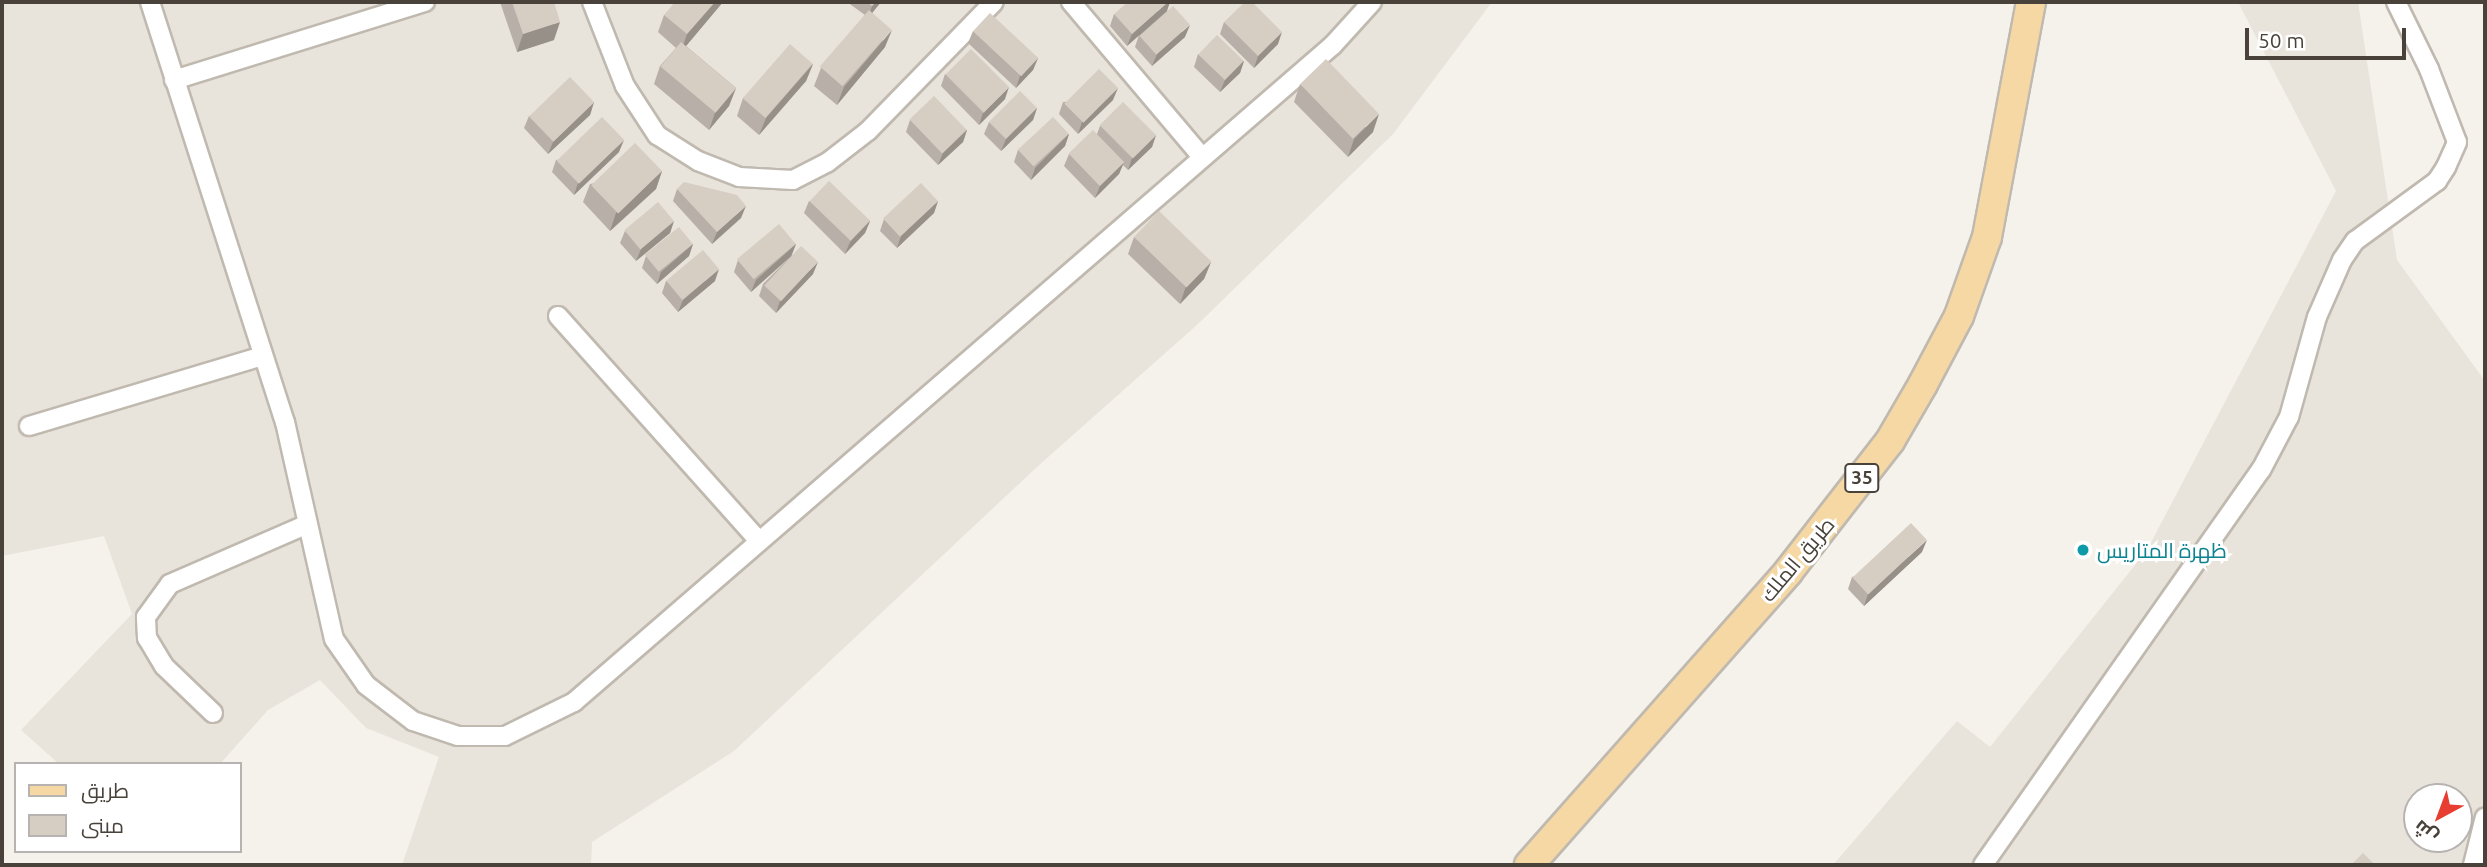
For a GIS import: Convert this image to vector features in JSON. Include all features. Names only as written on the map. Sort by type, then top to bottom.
[{"type":"main road","name":"طريق الملك","points":[[1529,865],[1788,572],[1890,441],[1959,316],[1987,237],[2031,2]]},
{"type":"street","points":[[149,2],[285,422],[334,639],[366,685],[414,721],[458,736],[505,736],[574,702],[1333,45],[1372,2]]},
{"type":"street","points":[[174,80],[425,2]]},
{"type":"street","points":[[592,2],[625,86],[657,135],[698,161],[739,177],[793,180],[828,162],[868,131],[994,2]]},
{"type":"street","points":[[1071,2],[1202,157]]},
{"type":"street","points":[[1983,865],[2261,470],[2288,417],[2317,317],[2342,260],[2355,241],[2437,181],[2446,167],[2457,142],[2430,69],[2396,2]]},
{"type":"street","points":[[558,316],[759,541]]},
{"type":"street","points":[[29,426],[263,356]]},
{"type":"street","points":[[213,713],[164,666],[147,638],[146,617],[170,584],[308,524]]},
{"type":"street","points":[[2474,859],[2485,817]]},
{"type":"shaded area","points":[[2,2],[1492,2],[1393,134],[1198,324],[1038,466],[734,751],[592,842],[591,865],[402,865],[439,757],[366,728],[320,680],[268,710],[222,762],[57,762],[21,730],[132,614],[104,536],[2,556]]},
{"type":"shaded area","points":[[2238,2],[2358,2],[2397,260],[2485,381],[2485,865],[1833,865],[1957,721],[1990,747],[2147,550],[2336,191]]},
{"type":"building","points":[[512,2],[554,2],[560,22],[523,34]]},
{"type":"building","points":[[675,2],[715,2],[687,34],[664,15]]},
{"type":"building","points":[[1128,2],[1168,2],[1132,34],[1114,14]]},
{"type":"building","points":[[1245,2],[1252,2],[1282,32],[1258,56],[1224,22]]},
{"type":"building","points":[[1173,6],[1190,25],[1156,55],[1140,36]]},
{"type":"building","points":[[869,10],[892,30],[842,86],[820,67]]},
{"type":"building","points":[[990,13],[1038,58],[1021,76],[973,31]]},
{"type":"building","points":[[1217,35],[1244,61],[1225,80],[1198,54]]},
{"type":"building","points":[[681,42],[736,88],[716,113],[660,67]]},
{"type":"building","points":[[790,44],[813,64],[765,118],[743,98]]},
{"type":"building","points":[[971,49],[1009,87],[984,113],[946,74]]},
{"type":"building","points":[[1326,59],[1379,114],[1353,139],[1300,84]]},
{"type":"building","points":[[1099,69],[1118,88],[1083,123],[1064,104]]},
{"type":"building","points":[[570,77],[594,102],[553,142],[529,117]]},
{"type":"building","points":[[1020,91],[1037,108],[1006,139],[989,122]]},
{"type":"building","points":[[934,96],[967,130],[942,153],[910,120]]},
{"type":"building","points":[[1123,102],[1156,135],[1133,159],[1100,125]]},
{"type":"building","points":[[602,117],[624,140],[579,184],[557,161]]},
{"type":"building","points":[[1053,117],[1069,134],[1034,167],[1018,150]]},
{"type":"building","points":[[1093,130],[1124,162],[1100,186],[1069,154]]},
{"type":"building","points":[[635,143],[662,171],[618,213],[591,185]]},
{"type":"building","points":[[829,181],[870,221],[851,241],[810,201]]},
{"type":"building","points":[[684,182],[737,195],[746,206],[717,232],[677,189]]},
{"type":"building","points":[[921,183],[938,201],[900,237],[883,218]]},
{"type":"building","points":[[658,202],[674,221],[640,249],[624,230]]},
{"type":"building","points":[[1159,211],[1212,262],[1187,288],[1134,237]]},
{"type":"building","points":[[779,224],[796,244],[754,279],[737,259]]},
{"type":"building","points":[[679,227],[693,244],[659,272],[645,255]]},
{"type":"building","points":[[801,246],[818,262],[781,301],[764,285]]},
{"type":"building","points":[[703,250],[719,269],[682,300],[666,281]]},
{"type":"building","points":[[1911,523],[1927,540],[1868,594],[1852,578]]},
{"type":"building","points":[[2363,853],[2375,865],[2351,865]]},
{"type":"place","name":"ظهرة المتاريس","points":[[2083,550]]}]
